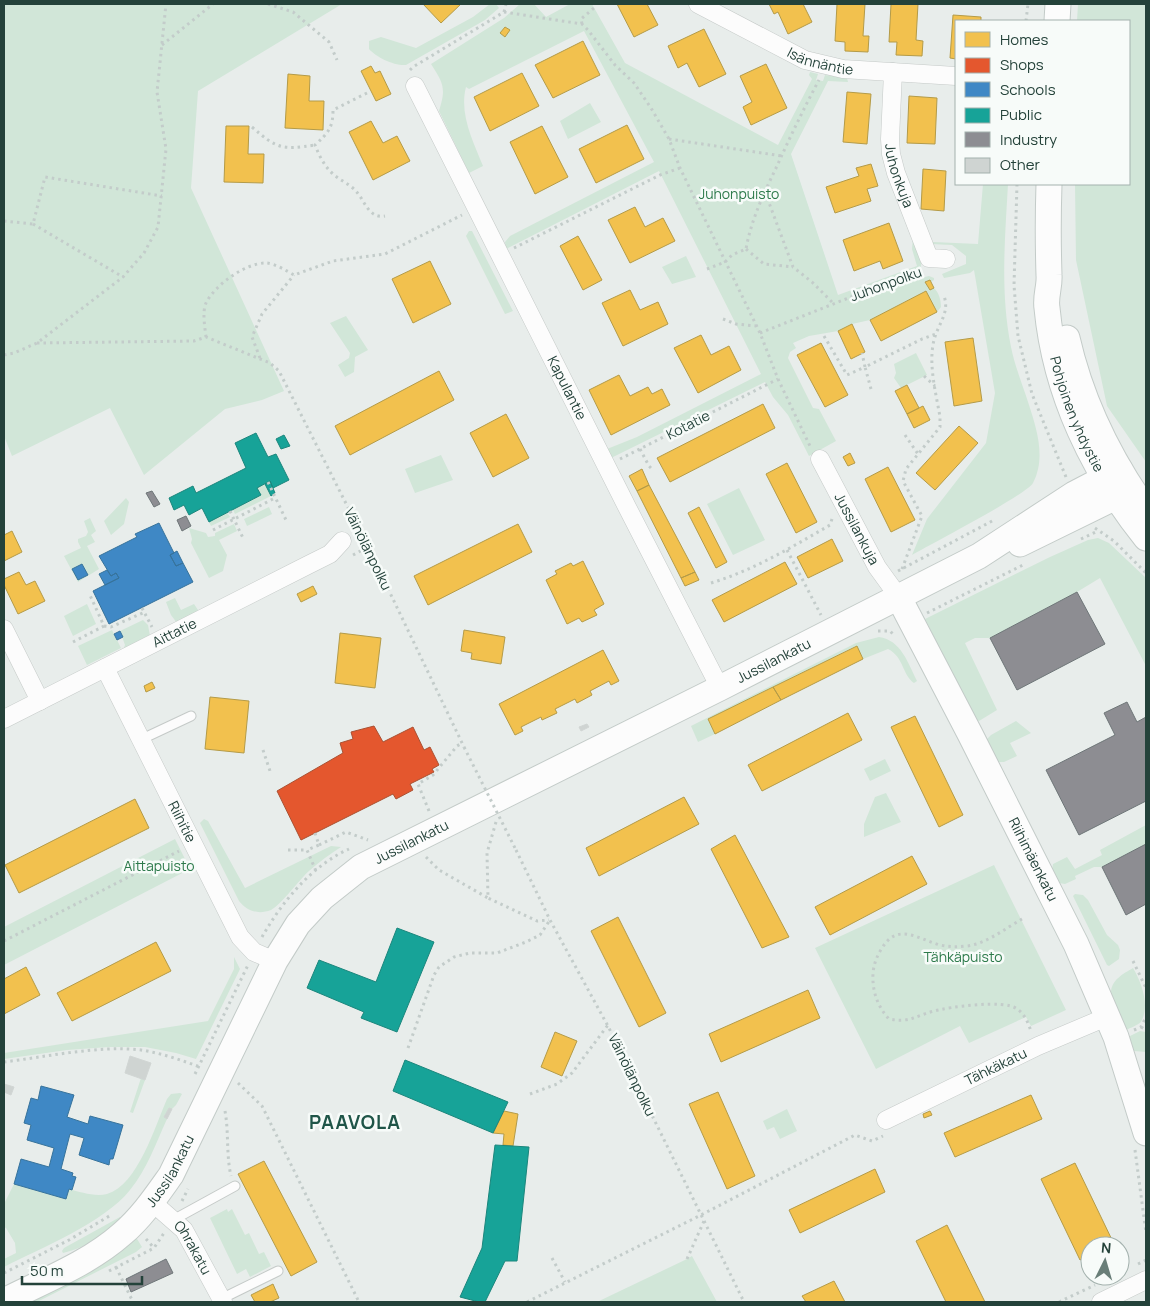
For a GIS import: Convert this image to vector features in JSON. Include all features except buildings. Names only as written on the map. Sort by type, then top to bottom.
[{"type":"main road","points":[[1057,20],[1058,4]]},
{"type":"main road","name":"Pohjoinen yhdystie","points":[[1049,185],[1047,249],[1050,276],[1061,305],[1070,351],[1118,484],[1146,538]]},
{"type":"main road","name":"Jussilankatu","points":[[4,1301],[96,1253],[122,1234],[152,1202],[171,1174],[275,961],[298,924],[322,898],[361,867],[979,556],[1023,543],[1086,513],[1118,484]]},
{"type":"main road","name":"Pohjoinen yhdystie","points":[[1118,484],[1146,510]]},
{"type":"main road","name":"Riihimäenkatu","points":[[898,596],[901,626],[1036,863],[1076,944],[1108,1016],[1126,1065],[1140,1139]]},
{"type":"street","name":"Isännäntie","points":[[698,4],[806,60],[826,66],[844,69],[955,76]]},
{"type":"street","name":"Juhonkuja","points":[[893,72],[891,154],[896,173],[937,258]]},
{"type":"street","name":"Kapulantie","points":[[411,81],[720,688]]},
{"type":"street","name":"Jussilankuja","points":[[820,458],[877,567],[898,596]]},
{"type":"street","name":"Aittatie","points":[[4,719],[330,554],[342,541]]},
{"type":"street","points":[[4,629],[40,701]]},
{"type":"street","name":"Riihitie","points":[[105,668],[240,937],[254,952],[275,961]]},
{"type":"street","name":"Tähkäkatu","points":[[886,1120],[1038,1046],[1108,1016]]},
{"type":"street","name":"Ohrakatu","points":[[152,1202],[184,1230],[222,1301]]},
{"type":"street","points":[[1101,1302],[1146,1280]]},
{"type":"lane","points":[[142,739],[191,716]]},
{"type":"lane","points":[[173,1220],[235,1186]]},
{"type":"lane","points":[[222,1301],[278,1271]]},
{"type":"path","points":[[4,355],[14,353],[37,343],[123,277],[144,253],[158,227],[166,149],[157,92],[166,4]]},
{"type":"path","points":[[162,46],[213,4]]},
{"type":"path","points":[[268,4],[293,12],[329,42],[337,60]]},
{"type":"path","points":[[504,12],[506,4]]},
{"type":"path","points":[[1026,20],[1028,4]]},
{"type":"path","points":[[582,24],[581,19],[594,8]]},
{"type":"path","points":[[411,81],[413,66],[504,12],[582,24],[615,65],[634,84],[669,139],[680,168],[760,333],[778,379],[814,454],[820,458]]},
{"type":"path","points":[[746,249],[749,230],[765,192],[800,115],[826,66]]},
{"type":"path","points":[[252,128],[270,143],[280,147],[293,148],[314,144],[324,136],[333,124],[334,110],[367,93]]},
{"type":"path","points":[[669,139],[782,156]]},
{"type":"path","points":[[314,144],[320,157],[333,174],[355,190],[373,214],[379,217],[385,216]]},
{"type":"path","points":[[500,256],[652,179],[680,168]]},
{"type":"path","points":[[33,224],[45,177],[162,196]]},
{"type":"path","points":[[1017,185],[1014,285],[1018,336],[1032,394],[1060,464],[1086,513],[1146,573]]},
{"type":"path","points":[[760,333],[834,304],[812,282],[793,267],[765,192]]},
{"type":"path","points":[[261,358],[252,337],[262,314],[294,275],[333,261],[385,254],[467,212]]},
{"type":"path","points":[[4,221],[33,224],[123,277]]},
{"type":"path","points":[[708,269],[725,262],[732,255],[746,249]]},
{"type":"path","points":[[746,249],[764,264],[793,267]]},
{"type":"path","name":"Juhonpolku","points":[[834,304],[926,271],[937,258]]},
{"type":"path","points":[[206,337],[204,324],[205,304],[219,286],[245,268],[267,263],[294,275]]},
{"type":"path","points":[[902,569],[922,516],[903,482],[906,469],[940,427],[932,353],[936,334],[945,316],[946,302],[944,296]]},
{"type":"path","points":[[723,319],[736,324],[756,326]]},
{"type":"path","points":[[824,336],[847,375],[936,334]]},
{"type":"path","points":[[37,343],[194,342],[206,337],[261,358]]},
{"type":"path","points":[[862,354],[871,388]]},
{"type":"path","name":"Väinölänpolku","points":[[261,358],[278,372],[368,547],[550,920],[608,1025],[744,1302]]},
{"type":"path","points":[[924,376],[935,386]]},
{"type":"path","name":"Kotatie","points":[[606,466],[778,379]]},
{"type":"path","points":[[905,435],[918,454]]},
{"type":"path","points":[[640,449],[652,469]]},
{"type":"path","points":[[268,482],[286,520]]},
{"type":"path","points":[[213,530],[275,498]]},
{"type":"path","points":[[712,583],[737,575],[788,550],[830,525],[832,517],[846,509]]},
{"type":"path","points":[[230,511],[244,540]]},
{"type":"path","points":[[1074,542],[1086,513]]},
{"type":"path","points":[[788,550],[822,615]]},
{"type":"path","points":[[862,615],[871,630],[901,626],[1032,561]]},
{"type":"path","points":[[89,593],[104,626]]},
{"type":"path","points":[[73,642],[104,626],[111,627],[145,612],[142,608]]},
{"type":"path","points":[[901,626],[901,642]]},
{"type":"path","points":[[429,811],[418,784],[433,775],[457,746],[463,745]]},
{"type":"path","points":[[263,750],[271,774]]},
{"type":"path","points":[[487,825],[505,816]]},
{"type":"path","points":[[488,898],[487,853],[496,820]]},
{"type":"path","points":[[288,850],[307,850],[346,832],[368,840]]},
{"type":"path","points":[[315,833],[319,845]]},
{"type":"path","points":[[4,941],[184,848]]},
{"type":"path","points":[[307,850],[316,870]]},
{"type":"path","points":[[434,853],[426,857],[439,870],[488,898],[537,921],[550,920]]},
{"type":"path","points":[[1022,919],[996,934],[969,946],[951,947],[926,940],[917,935],[904,933],[895,936],[885,942],[876,956],[872,982],[880,1006],[889,1019],[901,1021],[934,1011],[991,1004],[1008,1004],[1016,1008],[1025,1017],[1038,1046]]},
{"type":"path","points":[[408,1048],[434,975],[439,967],[454,957],[470,953],[497,953],[511,949],[540,935],[550,920]]},
{"type":"path","points":[[1133,961],[1146,988]]},
{"type":"path","points":[[530,1094],[557,1084],[572,1073],[608,1025]]},
{"type":"path","points":[[1141,1028],[1146,1030]]},
{"type":"path","points":[[4,1062],[76,1052],[119,1049],[140,1050],[168,1056],[199,1066],[192,1082]]},
{"type":"path","points":[[234,1092],[242,1075]]},
{"type":"path","points":[[238,1083],[262,1106],[359,1302]]},
{"type":"path","points":[[221,1118],[225,1110],[228,1123],[228,1160],[235,1186]]},
{"type":"path","points":[[527,1302],[702,1215],[855,1135]]},
{"type":"path","points":[[1140,1139],[1146,1233]]},
{"type":"path","points":[[173,1220],[190,1184]]},
{"type":"path","points":[[4,1273],[69,1240],[112,1214]]},
{"type":"path","points":[[687,1258],[704,1221]]},
{"type":"path","points":[[552,1258],[565,1282]]},
{"type":"path","points":[[116,1267],[133,1302]]},
{"type":"path","points":[[1059,1302],[1094,1286]]},
{"type":"green space","points":[[4,4],[342,4],[198,91],[191,188],[284,391],[262,400],[225,409],[144,475],[110,408],[12,456],[4,436]]},
{"type":"green space","points":[[490,4],[496,4],[499,8],[485,20],[406,65],[386,60],[369,49],[369,41],[381,37],[416,48],[473,17]]},
{"type":"green space","name":"Juhonpuisto","points":[[520,4],[534,4],[546,17],[570,4],[592,4],[625,63],[778,145],[812,79],[809,75],[810,72],[818,74],[816,80],[823,81],[825,75],[847,78],[848,82],[828,81],[791,154],[838,295],[917,266],[912,249],[913,238],[921,261],[921,267],[918,269],[921,278],[929,276],[934,278],[931,282],[929,280],[926,282],[930,290],[934,288],[937,292],[941,307],[937,312],[925,291],[870,320],[852,324],[838,331],[809,336],[793,343],[796,348],[790,352],[788,358],[813,408],[819,409],[836,441],[809,456],[788,415],[773,397],[765,382],[611,458],[607,449],[637,437],[761,374],[659,171],[506,249],[505,242],[510,236],[654,162],[584,31],[469,89],[466,87],[464,107],[468,127],[483,166],[469,173],[439,111],[443,92],[439,77],[431,64],[504,18]]},
{"type":"green space","points":[[1078,4],[1146,4],[1146,462],[1107,406],[1076,260],[1075,185],[1130,185],[1130,20],[1077,20]]},
{"type":"green space","points":[[590,103],[601,122],[568,139],[560,121]]},
{"type":"green space","points":[[983,185],[1008,185],[1004,266],[1005,306],[1011,347],[1037,434],[1040,454],[1039,464],[1033,483],[1027,489],[997,508],[912,555],[927,519],[986,443],[995,393],[974,270],[970,273],[944,278],[942,274],[966,264],[966,256],[952,245],[930,244],[933,242],[978,244]]},
{"type":"green space","points":[[469,231],[472,231],[513,311],[505,314],[466,236]]},
{"type":"green space","points":[[686,256],[696,277],[672,284],[662,267]]},
{"type":"green space","points":[[346,316],[368,350],[355,357],[354,372],[345,377],[338,365],[349,358],[350,353],[330,323]]},
{"type":"green space","points":[[916,353],[927,375],[901,388],[894,378],[896,373],[894,364]]},
{"type":"green space","points":[[441,455],[453,480],[415,493],[405,469]]},
{"type":"green space","points":[[265,484],[271,496],[235,514],[233,510],[260,495],[257,488]]},
{"type":"green space","points":[[739,488],[765,540],[733,555],[707,504]]},
{"type":"green space","points":[[126,498],[129,502],[124,524],[111,535],[104,521]]},
{"type":"green space","points":[[269,507],[272,514],[247,526],[244,519]]},
{"type":"green space","points":[[227,512],[230,517],[211,526],[209,522]]},
{"type":"green space","points":[[90,518],[96,531],[91,535],[95,542],[87,546],[99,569],[78,582],[64,556],[81,548],[78,539],[86,536],[88,532],[84,521]]},
{"type":"green space","points":[[234,524],[237,531],[219,540],[227,555],[223,571],[209,578],[191,543],[192,539],[189,528],[206,533],[208,537],[215,536],[215,533]]},
{"type":"green space","points":[[1098,538],[1109,543],[1146,578],[1146,666],[1100,578],[990,638],[975,638],[965,643],[997,710],[979,721],[975,719],[925,619],[1050,557],[1088,540]]},
{"type":"green space","points":[[175,598],[181,610],[194,604],[198,610],[197,613],[177,623],[171,615],[166,602]]},
{"type":"green space","points":[[87,604],[96,624],[73,636],[64,616]]},
{"type":"green space","points":[[143,620],[148,625],[150,636],[123,650],[125,645],[120,631]]},
{"type":"green space","points":[[112,630],[121,648],[87,665],[78,646]]},
{"type":"green space","points":[[879,637],[887,639],[898,647],[907,660],[917,681],[914,683],[910,680],[900,661],[888,649],[863,659],[856,646],[708,719],[715,734],[698,742],[691,726],[856,643]]},
{"type":"green space","points":[[1016,721],[1031,733],[1010,743],[1017,756],[1004,762],[998,762],[986,740],[991,735]]},
{"type":"green space","points":[[885,759],[891,771],[870,781],[864,769]]},
{"type":"green space","points":[[886,793],[901,822],[864,837],[864,824],[875,797]]},
{"type":"green space","points":[[204,819],[208,821],[245,888],[331,846],[341,847],[309,871],[275,907],[271,910],[257,912],[249,910],[239,901],[200,823]]},
{"type":"green space","points":[[1146,825],[1146,844],[1102,867],[1094,867],[1075,876],[1076,879],[1065,884],[1059,883],[1052,870],[1053,864],[1067,857],[1075,869],[1102,855],[1100,850]]},
{"type":"green space","name":"Aittapuisto","points":[[175,839],[190,869],[4,965],[4,927]]},
{"type":"green space","name":"Tähkäpuisto","points":[[994,865],[1066,1010],[1031,1026],[1026,1017],[969,1043],[960,1026],[876,1069],[815,948]]},
{"type":"green space","points":[[1075,894],[1083,895],[1088,900],[1107,935],[1118,945],[1120,950],[1119,959],[1109,966],[1073,896]]},
{"type":"green space","points":[[234,957],[240,969],[196,1059],[145,1047],[109,1047],[67,1050],[4,1059],[4,1053],[208,1021],[234,969]]},
{"type":"green space","points":[[1133,968],[1142,987],[1145,1009],[1141,1022],[1126,1030],[1111,993],[1115,981]]},
{"type":"green space","points":[[1140,1031],[1146,1032],[1146,1052],[1134,1051],[1128,1037]]},
{"type":"green space","points":[[141,1078],[145,1080],[133,1113],[130,1112]]},
{"type":"green space","points":[[171,1094],[182,1094],[176,1105],[172,1109],[169,1108],[164,1117],[167,1119],[151,1156],[130,1190],[119,1202],[72,1233],[4,1267],[4,1259],[16,1253],[15,1243],[4,1227],[4,1204],[14,1184],[66,1199],[69,1189],[98,1195],[107,1194],[118,1188],[128,1179],[144,1153],[167,1099]]},
{"type":"green space","points":[[787,1109],[797,1131],[780,1139],[774,1127],[767,1130],[763,1121]]},
{"type":"green space","points":[[227,1209],[228,1212],[232,1209],[245,1235],[249,1233],[259,1254],[264,1252],[271,1266],[250,1277],[246,1269],[237,1274],[210,1218]]},
{"type":"green space","points":[[120,1217],[122,1220],[94,1240],[63,1253],[64,1248]]},
{"type":"green space","points":[[134,1234],[142,1247],[136,1252],[37,1302],[22,1302]]},
{"type":"green space","points":[[692,1256],[717,1302],[597,1302],[687,1259]]},
{"type":"district","name":"PAAVOLA","points":[[355,1122]]}]
